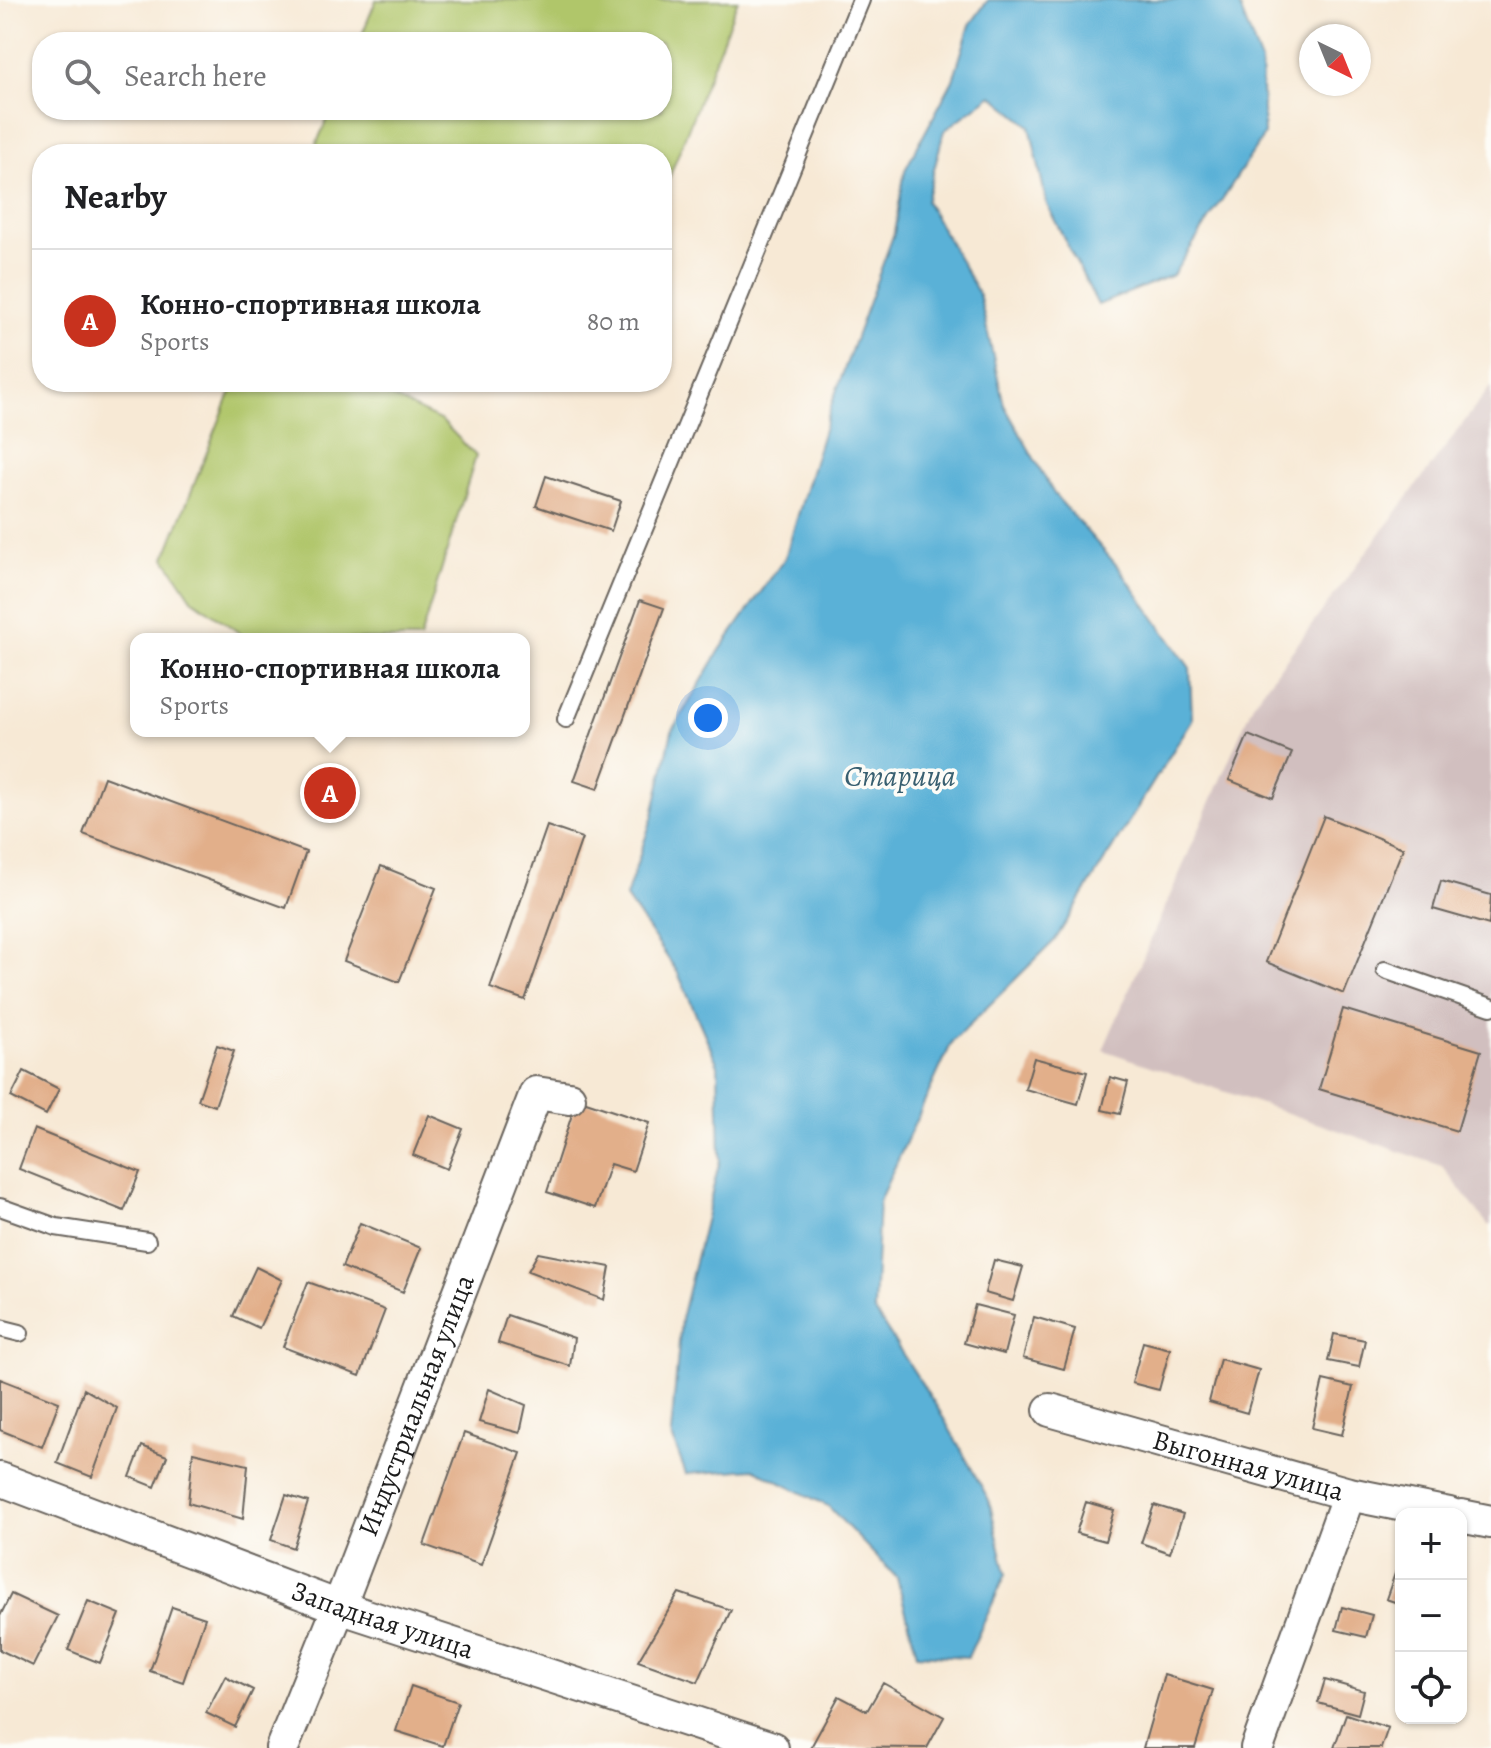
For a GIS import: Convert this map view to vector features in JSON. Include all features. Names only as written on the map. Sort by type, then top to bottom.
[{"type":"street","name":"Индустриальная улица","points":[[282,1748],[536,1093],[569,1098]]},
{"type":"street","name":"Выгонная улица","points":[[1050,1410],[1349,1494],[1419,1508]]},
{"type":"street","name":"Западная улица","points":[[0,1479],[339,1607],[772,1748]]},
{"type":"street","points":[[1257,1748],[1349,1494]]},
{"type":"street","points":[[1467,1517],[1491,1522]]},
{"type":"lane","points":[[566,719],[861,0]]},
{"type":"lane","points":[[1385,970],[1491,1007]]},
{"type":"lane","points":[[0,1207],[56,1227],[147,1241]]},
{"type":"lane","points":[[0,1328],[20,1333]]},
{"type":"shaded area","points":[[1491,386],[1489,1226],[1442,1166],[1103,1050],[1254,702]]},
{"type":"green space","points":[[376,0],[738,0],[672,170],[672,144],[316,144],[327,120],[672,120],[672,32],[363,32]]},
{"type":"green space","points":[[381,392],[442,421],[476,456],[422,633],[240,633],[192,599],[165,558],[230,394]]},
{"type":"water","name":"Старица","points":[[988,0],[1237,0],[1261,62],[1264,135],[1173,275],[1098,305],[1047,205],[1030,126],[992,95],[944,131],[926,201],[979,294],[1004,405],[1054,494],[1120,569],[1190,668],[1192,720],[1055,940],[952,1042],[879,1201],[874,1310],[939,1410],[989,1500],[1006,1574],[968,1657],[917,1654],[897,1578],[828,1506],[754,1469],[686,1474],[671,1434],[681,1319],[720,1160],[718,1065],[678,973],[626,897],[653,815],[672,731],[720,650],[785,558],[832,403],[894,233],[905,170],[953,80],[970,25]]},
{"type":"building","points":[[546,476],[621,501],[611,531],[536,506]]},
{"type":"building","points":[[640,600],[664,608],[598,789],[574,781]]},
{"type":"building","points":[[1248,735],[1292,753],[1273,798],[1229,780]]},
{"type":"building","points":[[104,777],[306,852],[286,908],[83,834]]},
{"type":"building","points":[[1324,816],[1403,848],[1344,994],[1266,962]]},
{"type":"building","points":[[547,826],[582,838],[525,1000],[490,988]]},
{"type":"building","points":[[381,866],[436,888],[399,982],[344,961]]},
{"type":"building","points":[[1441,881],[1491,895],[1489,925],[1433,909]]},
{"type":"building","points":[[1343,1009],[1481,1051],[1457,1131],[1319,1089]]},
{"type":"building","points":[[217,1045],[234,1051],[215,1106],[198,1100]]},
{"type":"building","points":[[1034,1058],[1087,1072],[1078,1104],[1025,1089]]},
{"type":"building","points":[[24,1071],[59,1089],[46,1115],[11,1097]]},
{"type":"building","points":[[1110,1077],[1128,1082],[1120,1114],[1102,1110]]},
{"type":"building","points":[[577,1099],[649,1123],[633,1171],[610,1164],[595,1208],[547,1192]]},
{"type":"building","points":[[429,1115],[463,1129],[447,1169],[413,1155]]},
{"type":"building","points":[[34,1129],[140,1172],[124,1211],[19,1169]]},
{"type":"building","points":[[360,1223],[421,1248],[403,1292],[342,1267]]},
{"type":"building","points":[[538,1253],[610,1267],[604,1300],[528,1271]]},
{"type":"building","points":[[994,1260],[1023,1267],[1013,1301],[985,1293]]},
{"type":"building","points":[[256,1267],[282,1280],[259,1328],[233,1316]]},
{"type":"building","points":[[308,1282],[385,1310],[360,1376],[283,1347]]},
{"type":"building","points":[[975,1305],[1014,1315],[1004,1354],[964,1343]]},
{"type":"building","points":[[507,1315],[574,1338],[570,1366],[498,1343]]},
{"type":"building","points":[[1034,1317],[1075,1329],[1064,1369],[1023,1358]]},
{"type":"building","points":[[1334,1334],[1365,1340],[1359,1367],[1328,1361]]},
{"type":"building","points":[[1143,1342],[1170,1349],[1159,1390],[1132,1383]]},
{"type":"building","points":[[1220,1359],[1259,1370],[1247,1413],[1209,1402]]},
{"type":"building","points":[[0,1379],[59,1402],[42,1447],[0,1430]]},
{"type":"building","points":[[1323,1380],[1353,1387],[1342,1435],[1312,1428]]},
{"type":"building","points":[[84,1389],[117,1408],[92,1477],[57,1463]]},
{"type":"building","points":[[489,1389],[526,1405],[520,1433],[479,1422]]},
{"type":"building","points":[[464,1433],[521,1453],[481,1565],[424,1545]]},
{"type":"building","points":[[142,1446],[167,1456],[155,1487],[130,1477]]},
{"type":"building","points":[[193,1452],[248,1465],[243,1519],[188,1503]]},
{"type":"building","points":[[286,1495],[308,1502],[293,1548],[271,1540]]},
{"type":"building","points":[[1086,1502],[1114,1510],[1105,1541],[1076,1533]]},
{"type":"building","points":[[1154,1505],[1183,1514],[1170,1553],[1141,1543]]},
{"type":"building","points":[[1395,1574],[1395,1602],[1386,1599]]},
{"type":"building","points":[[679,1593],[731,1610],[698,1682],[638,1661]]},
{"type":"building","points":[[11,1594],[58,1616],[33,1666],[0,1650],[0,1616]]},
{"type":"building","points":[[88,1601],[120,1614],[100,1663],[68,1650]]},
{"type":"building","points":[[172,1607],[205,1618],[183,1682],[150,1671]]},
{"type":"building","points":[[1342,1607],[1372,1615],[1366,1637],[1336,1630]]},
{"type":"building","points":[[1164,1675],[1213,1690],[1195,1748],[1143,1748]]},
{"type":"building","points":[[225,1676],[253,1690],[235,1727],[206,1713]]},
{"type":"building","points":[[1325,1680],[1364,1691],[1358,1714],[1318,1703]]},
{"type":"building","points":[[883,1683],[944,1717],[927,1748],[811,1747],[839,1696],[867,1711]]},
{"type":"building","points":[[411,1686],[458,1702],[443,1746],[396,1731]]},
{"type":"building","points":[[1346,1714],[1388,1728],[1381,1748],[1334,1748]]},
{"type":"place","name":"Конно-спортивная школа","points":[[330,793]]}]
